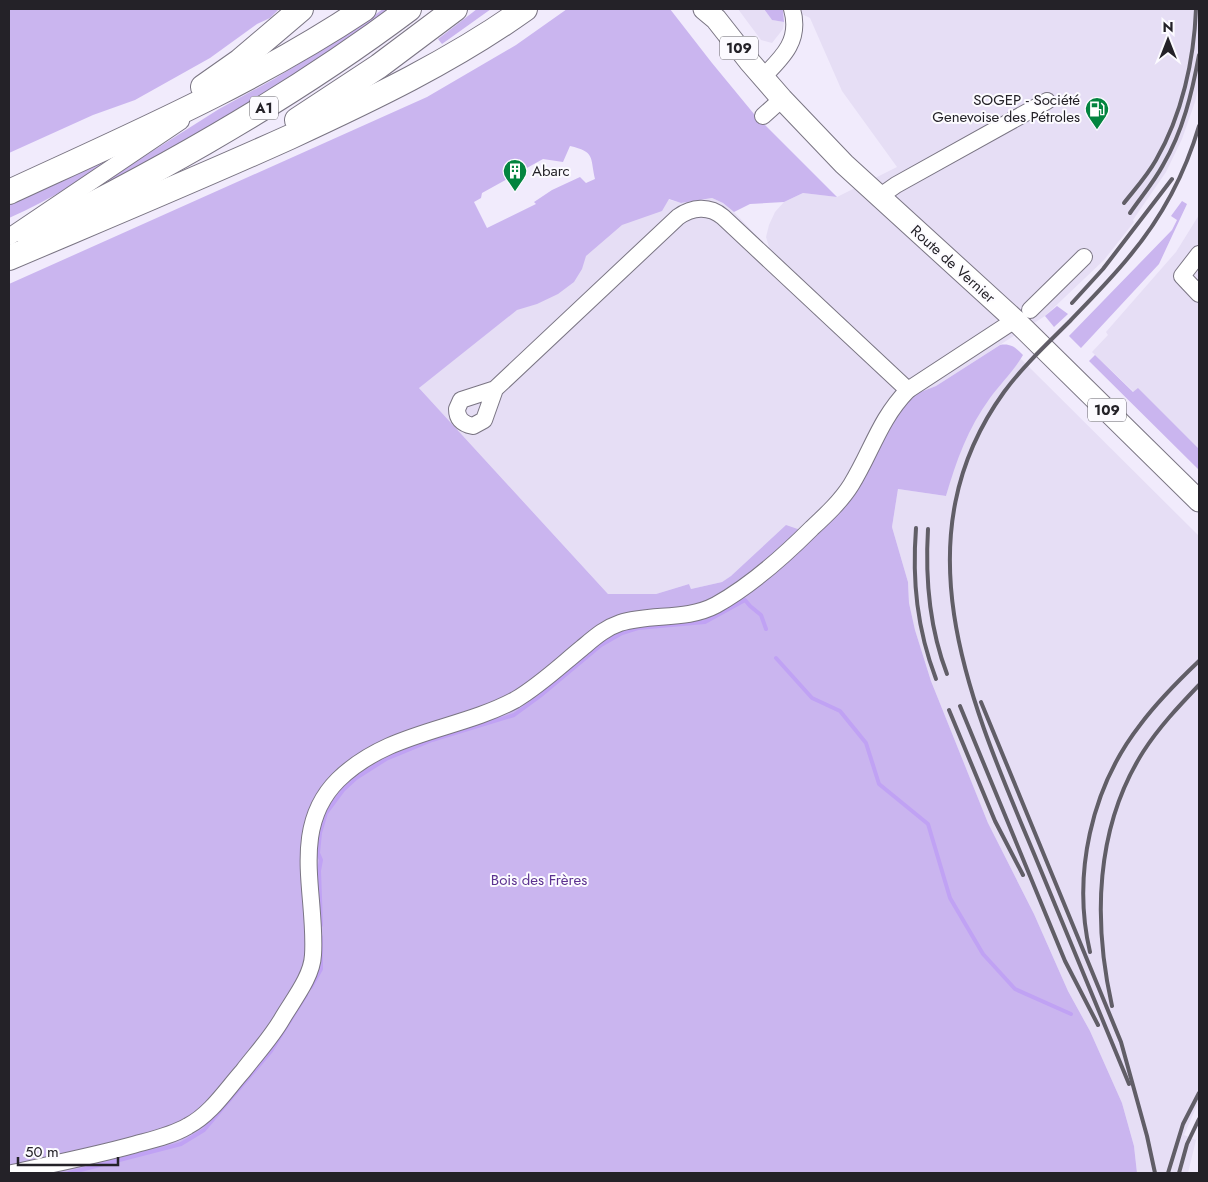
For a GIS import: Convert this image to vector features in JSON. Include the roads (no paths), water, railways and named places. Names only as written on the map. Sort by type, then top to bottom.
[{"type":"highway","points":[[137,132],[240,62],[301,9]]},
{"type":"highway","name":"A1","points":[[9,192],[216,94],[306,46],[364,9]]},
{"type":"highway","name":"A1","points":[[9,246],[170,163],[260,111],[345,55],[409,9]]},
{"type":"highway","points":[[206,175],[350,86],[408,46],[454,9]]},
{"type":"highway","points":[[9,258],[206,175],[403,83],[467,48],[525,9]]},
{"type":"main road","name":"Route de Vernier","points":[[711,12],[762,77],[844,164],[879,197],[1022,315],[1199,502]]},
{"type":"street","points":[[762,77],[777,64],[790,47],[794,21],[792,9]]},
{"type":"street","points":[[9,238],[162,134],[216,94]]},
{"type":"street","points":[[763,116],[782,99]]},
{"type":"street","points":[[879,197],[896,185],[1047,101]]},
{"type":"street","points":[[495,389],[678,217],[689,210],[697,208],[712,210],[723,216],[908,390]]},
{"type":"street","points":[[9,238],[55,223]]},
{"type":"street","points":[[1199,254],[1182,276],[1199,294]]},
{"type":"street","points":[[12,1173],[159,1138],[188,1126],[211,1108],[269,1039],[311,968],[313,950],[308,857],[311,829],[319,807],[337,782],[357,765],[398,742],[474,717],[515,699],[541,681],[607,628],[623,622],[682,615],[706,609],[763,574],[843,497],[852,483],[882,422],[908,390],[1022,315],[1084,257]]},
{"type":"waterway","points":[[321,925],[319,871],[321,860],[318,853],[320,833],[326,813],[343,790],[356,778],[386,759],[432,740],[514,715],[601,645],[622,633],[638,628],[705,622],[745,600],[761,615],[766,629]]},
{"type":"waterway","points":[[776,658],[812,698],[840,711],[866,743],[879,784],[928,824],[950,898],[983,954],[1015,989],[1071,1014]]},
{"type":"waterway","points":[[311,987],[321,969],[321,937]]},
{"type":"waterway","points":[[69,1173],[181,1144],[204,1130],[271,1051],[306,995]]},
{"type":"railway","points":[[1124,203],[1152,166],[1173,125],[1185,87],[1193,48],[1196,9]]},
{"type":"railway","points":[[1130,213],[1152,183],[1176,139],[1190,98],[1199,55]]},
{"type":"railway","points":[[1129,1084],[1013,804],[970,686],[956,626],[950,567],[954,508],[972,449],[1004,392],[1019,373],[1114,274],[1151,228],[1179,179],[1199,126]]},
{"type":"railway","points":[[1072,303],[1103,269],[1172,179]]},
{"type":"railway","points":[[916,528],[915,567],[917,605],[924,642],[936,679]]},
{"type":"railway","points":[[928,529],[927,566],[932,621],[947,674]]},
{"type":"railway","points":[[1090,952],[1085,923],[1083,893],[1090,833],[1098,804],[1109,776],[1123,750],[1140,725],[1153,708],[1199,661]]},
{"type":"railway","points":[[1112,1006],[1102,941],[1101,908],[1102,876],[1107,843],[1115,812],[1127,781],[1143,752],[1162,725],[1199,685]]},
{"type":"railway","points":[[981,702],[1121,1042],[1147,1136],[1155,1173]]},
{"type":"railway","points":[[960,706],[1065,961],[1098,1025]]},
{"type":"railway","points":[[949,710],[995,821],[1023,875]]},
{"type":"railway","points":[[1168,1173],[1183,1124],[1199,1093]]},
{"type":"railway","points":[[1179,1173],[1187,1144],[1199,1119]]},
{"type":"place","name":"SOGEP - Société Genevoise des Pétroles","points":[[1097,130]]},
{"type":"place","name":"Abarc","points":[[515,192]]},
{"type":"park label","name":"Bois des Frères","points":[[539,880]]}]
